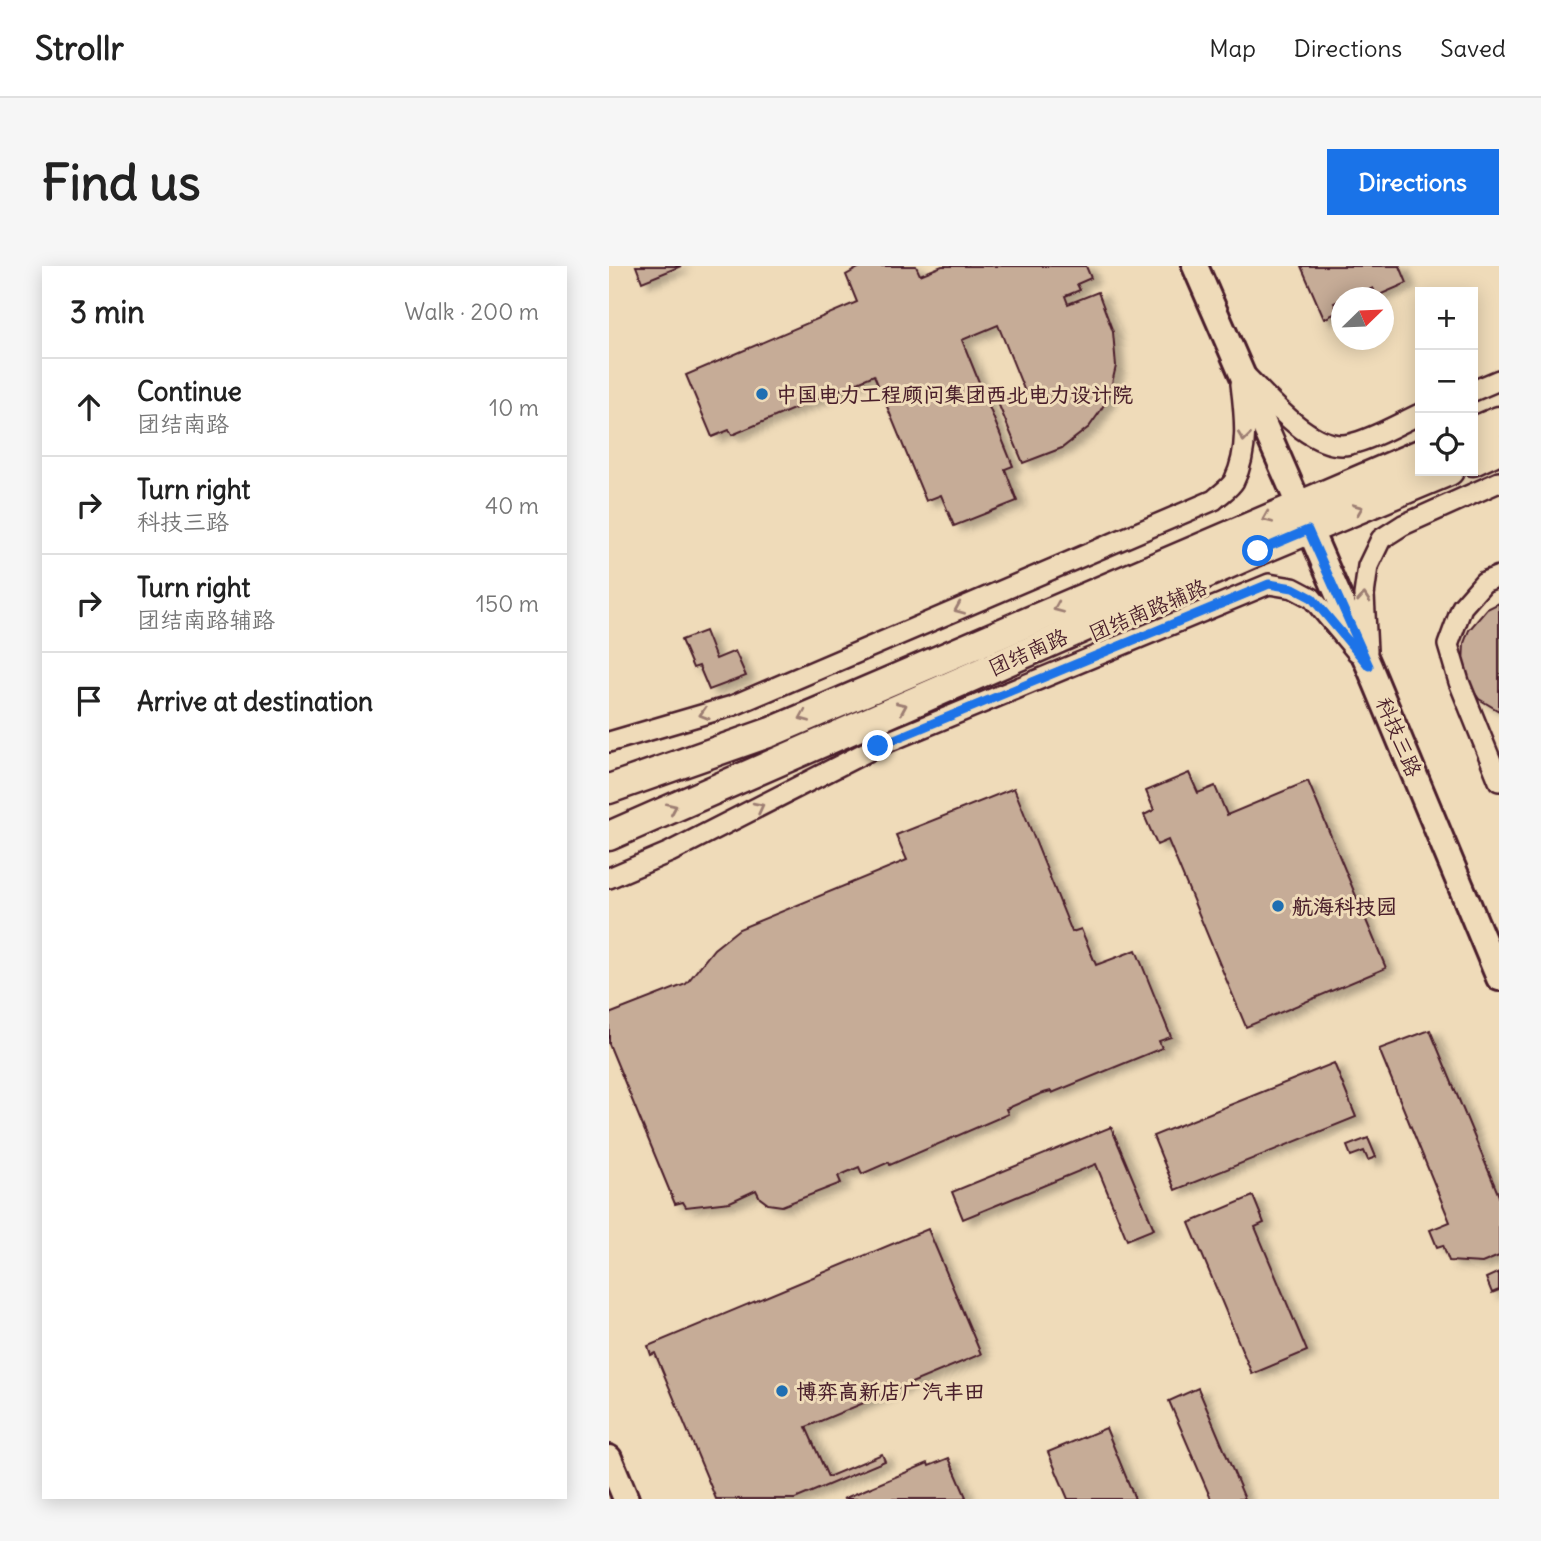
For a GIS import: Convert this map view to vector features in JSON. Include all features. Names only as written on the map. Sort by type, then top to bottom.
[{"type":"main road","points":[[1478,430],[1499,421]]},
{"type":"main road","points":[[1478,459],[1499,449]]},
{"type":"main road","name":"团结南路","points":[[609,836],[1303,517],[1415,457]]},
{"type":"main road","name":"团结南路","points":[[609,789],[771,732],[1303,517],[1433,476]]},
{"type":"street","name":"科技三路","points":[[1195,266],[1369,666],[1499,978]]},
{"type":"street","points":[[1239,369],[1303,432],[1326,442],[1348,445],[1415,416]]},
{"type":"street","points":[[609,742],[732,706],[1214,500],[1233,483],[1242,456],[1245,425],[1239,369]]},
{"type":"street","points":[[1478,389],[1499,380]]},
{"type":"street","points":[[1369,666],[1363,614],[1364,595],[1368,566],[1381,539],[1403,525],[1499,482]]},
{"type":"street","points":[[1499,576],[1484,582],[1462,607],[1448,645],[1459,682],[1499,781]]},
{"type":"street","name":"团结南路辅路","points":[[609,878],[670,852],[878,746],[1269,584],[1293,588],[1312,598],[1369,666]]},
{"type":"street","points":[[609,1458],[627,1499]]},
{"type":"building","points":[[636,266],[681,266],[642,282]]},
{"type":"building","name":"中国电力工程顾问集团西北电力设计院","points":[[862,266],[916,266],[920,275],[942,266],[1086,266],[1091,278],[1077,284],[1080,290],[1065,296],[1068,304],[1098,292],[1113,332],[1116,366],[1109,396],[1099,413],[1089,427],[1062,448],[1023,463],[998,403],[1025,392],[998,325],[962,340],[1013,466],[1005,469],[1017,501],[954,526],[941,495],[926,501],[874,375],[732,435],[729,430],[712,437],[686,375],[857,302],[846,275]]},
{"type":"building","points":[[1301,266],[1400,266],[1407,283],[1394,289],[1331,287],[1331,316],[1324,319]]},
{"type":"building","points":[[1499,603],[1499,711],[1479,699],[1463,665],[1464,643],[1469,630],[1487,609]]},
{"type":"building","points":[[705,631],[716,659],[735,651],[746,676],[709,690],[699,666],[693,668],[681,640]]},
{"type":"building","name":"航海科技园","points":[[1189,773],[1198,793],[1215,786],[1227,815],[1308,781],[1386,968],[1246,1027],[1168,840],[1157,845],[1144,815],[1154,810],[1146,791]]},
{"type":"building","points":[[1014,788],[1072,932],[1081,929],[1096,965],[1136,950],[1171,1037],[1159,1041],[1162,1048],[1052,1093],[1040,1094],[1006,1109],[1008,1114],[890,1165],[889,1162],[862,1174],[859,1167],[838,1176],[841,1183],[782,1206],[768,1204],[760,1198],[756,1190],[730,1202],[686,1207],[683,1202],[675,1204],[609,1044],[609,1014],[686,984],[714,949],[739,929],[907,860],[896,835]]},
{"type":"building","points":[[1430,1030],[1499,1196],[1499,1256],[1482,1263],[1449,1261],[1443,1245],[1437,1247],[1430,1230],[1450,1222],[1379,1049]]},
{"type":"building","points":[[1334,1063],[1356,1117],[1175,1190],[1153,1136]]},
{"type":"building","points":[[1111,1127],[1154,1229],[1127,1240],[1096,1164],[963,1219],[952,1192]]},
{"type":"building","points":[[1368,1138],[1376,1157],[1368,1160],[1364,1151],[1351,1156],[1347,1146]]},
{"type":"building","points":[[1253,1196],[1264,1223],[1255,1227],[1307,1351],[1252,1374],[1189,1223]]},
{"type":"building","name":"博弈高新店广汽丰田","points":[[928,1229],[981,1354],[806,1427],[828,1477],[882,1454],[885,1461],[795,1499],[716,1499],[655,1353],[651,1355],[648,1346]]},
{"type":"building","points":[[1499,1272],[1499,1290],[1492,1293],[1486,1278]]},
{"type":"building","points":[[1198,1388],[1245,1499],[1211,1499],[1169,1401]]},
{"type":"building","points":[[1106,1428],[1135,1499],[1068,1499],[1048,1452]]},
{"type":"building","points":[[949,1458],[966,1497],[962,1499],[843,1499],[928,1463],[929,1466]]},
{"type":"place","name":"中国电力工程顾问集团西北电力设计院","points":[[762,394]]},
{"type":"place","name":"航海科技园","points":[[1278,906]]},
{"type":"place","name":"博弈高新店广汽丰田","points":[[782,1391]]},
{"type":"route","points":[[878,746],[1269,584],[1293,588],[1312,598],[1369,666],[1308,530],[1258,551]]}]
